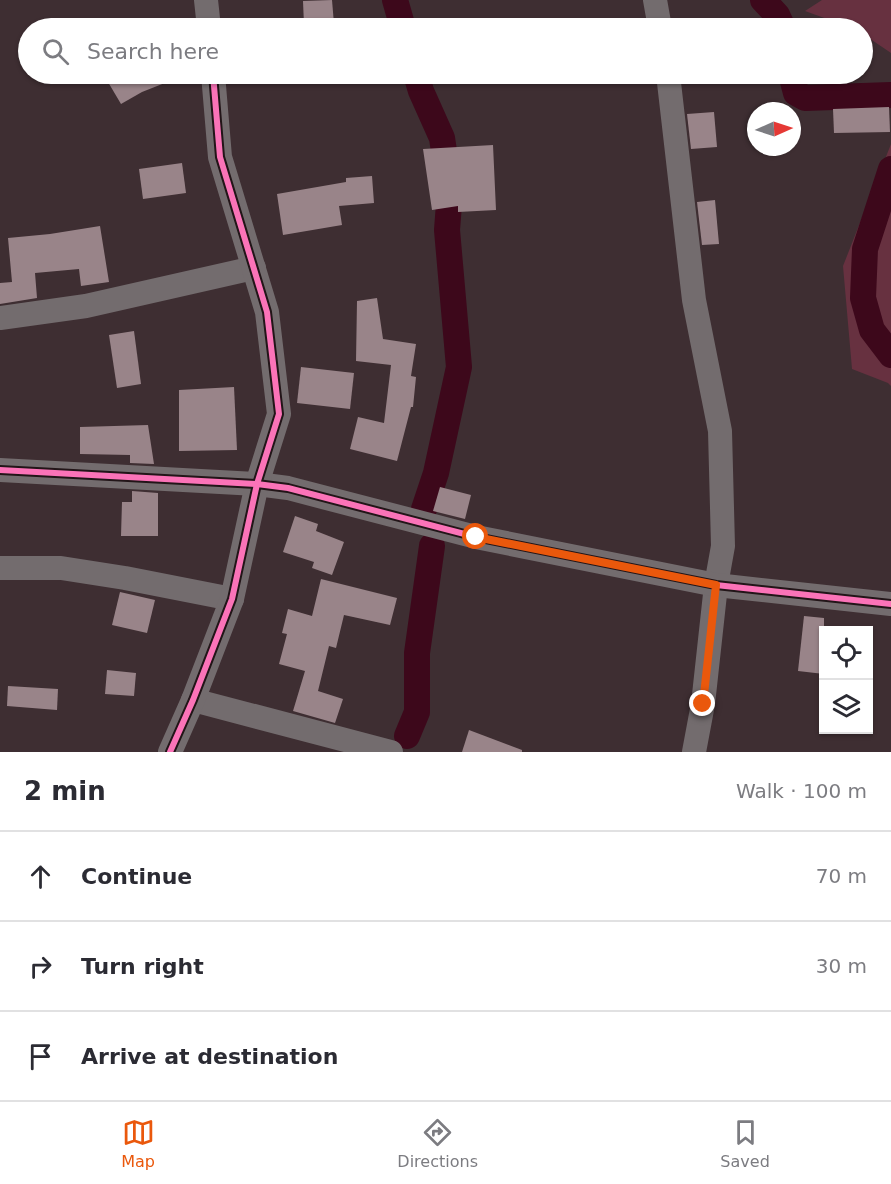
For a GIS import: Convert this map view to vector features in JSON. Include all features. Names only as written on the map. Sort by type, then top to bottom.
[{"type":"street","points":[[206,0],[207,18]]},
{"type":"street","points":[[655,0],[658,18]]},
{"type":"street","points":[[170,752],[232,599],[257,484],[279,414],[267,312],[220,157],[214,84]]},
{"type":"street","points":[[669,84],[694,300],[720,431],[723,546],[716,585],[703,704],[694,752]]},
{"type":"street","points":[[0,318],[86,306],[254,268]]},
{"type":"street","points":[[0,470],[257,484],[288,488],[476,537],[716,585],[891,604]]},
{"type":"street","points":[[0,568],[61,568],[232,599]]},
{"type":"street","points":[[193,700],[391,752]]},
{"type":"shaded area","points":[[822,0],[891,0],[891,53],[873,41],[873,18],[824,18],[805,11]]},
{"type":"shaded area","points":[[891,144],[891,386],[852,369],[843,266]]},
{"type":"building","points":[[332,0],[334,18],[304,18],[303,1]]},
{"type":"building","points":[[109,84],[162,84],[142,92],[121,104]]},
{"type":"building","points":[[889,107],[890,132],[834,133],[833,109]]},
{"type":"building","points":[[714,112],[717,147],[691,149],[687,114]]},
{"type":"building","points":[[493,145],[496,210],[458,212],[458,206],[432,210],[423,149]]},
{"type":"building","points":[[182,163],[186,193],[143,199],[139,169]]},
{"type":"building","points":[[372,176],[374,203],[339,206],[342,225],[283,235],[277,194],[346,182],[346,178]]},
{"type":"building","points":[[715,200],[719,244],[702,245],[697,202]]},
{"type":"building","points":[[100,226],[109,282],[81,286],[79,269],[35,273],[37,298],[0,304],[0,283],[12,282],[8,238]]},
{"type":"building","points":[[377,298],[383,339],[416,344],[411,376],[416,377],[413,407],[411,407],[397,461],[350,449],[358,417],[384,423],[391,365],[356,361],[357,301]]},
{"type":"building","points":[[134,331],[141,384],[117,388],[109,335]]},
{"type":"building","points":[[301,367],[354,373],[350,409],[297,403]]},
{"type":"building","points":[[234,387],[237,450],[179,451],[179,390]]},
{"type":"building","points":[[148,425],[154,464],[130,463],[130,455],[80,454],[80,427]]},
{"type":"building","points":[[440,487],[471,495],[465,519],[433,511]]},
{"type":"building","points":[[132,491],[158,493],[158,536],[121,536],[122,502],[132,502]]},
{"type":"building","points":[[295,516],[318,524],[316,531],[344,542],[332,575],[312,568],[314,562],[283,552]]},
{"type":"building","points":[[321,579],[397,598],[390,625],[344,615],[336,648],[329,646],[318,691],[343,699],[335,723],[293,711],[305,671],[279,664],[287,634],[282,633],[288,609],[312,616]]},
{"type":"building","points":[[120,592],[155,600],[147,633],[112,625]]},
{"type":"building","points":[[804,616],[824,618],[824,626],[819,626],[819,673],[798,671]]},
{"type":"building","points":[[107,670],[136,673],[134,696],[105,694]]},
{"type":"building","points":[[8,686],[58,689],[57,710],[7,706]]},
{"type":"building","points":[[469,730],[522,750],[522,752],[462,752]]},
{"type":"waterway","points":[[395,0],[400,18]]},
{"type":"waterway","points":[[763,0],[778,18]]},
{"type":"waterway","points":[[419,84],[442,138],[450,191],[447,230],[459,367],[436,473],[424,509]]},
{"type":"waterway","points":[[794,84],[796,93],[805,98],[891,95]]},
{"type":"waterway","points":[[891,169],[865,249],[863,298],[872,330],[891,355]]},
{"type":"waterway","points":[[407,736],[417,712],[417,653],[432,546]]},
{"type":"cycle path","points":[[170,752],[232,599],[257,484],[279,414],[267,312],[220,157],[214,84]]},
{"type":"cycle path","points":[[0,470],[257,484],[288,488],[476,537],[716,585],[891,604]]},
{"type":"route","points":[[476,537],[716,585],[703,704]]}]
